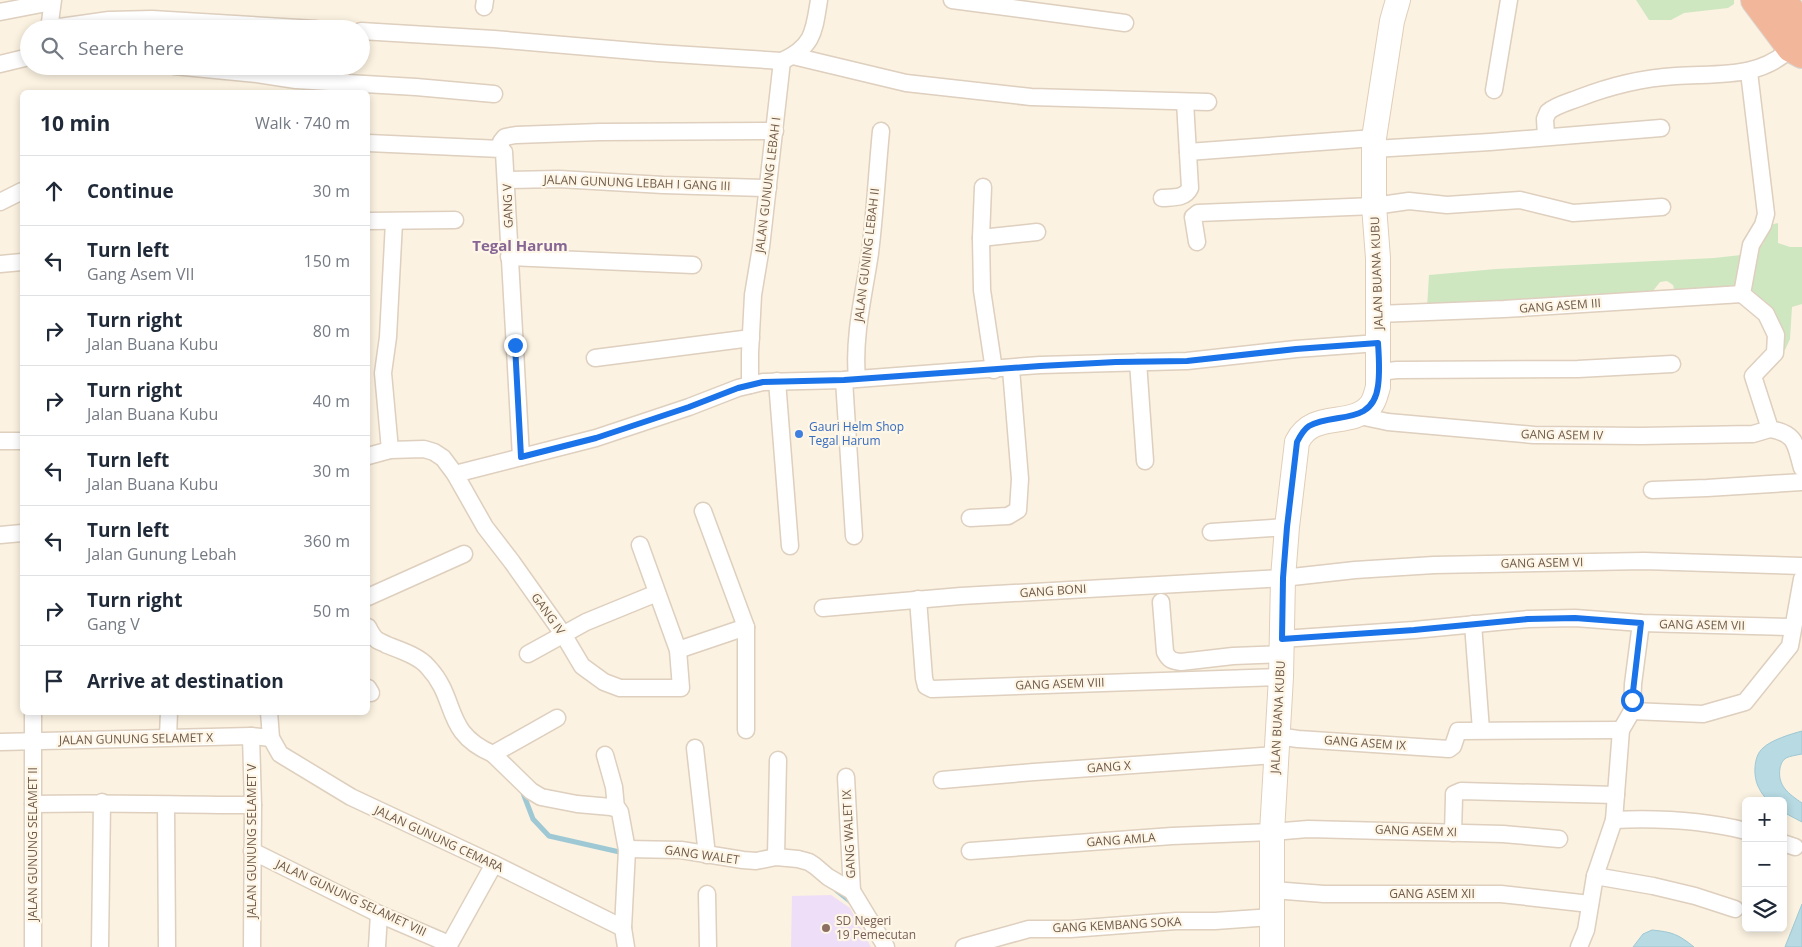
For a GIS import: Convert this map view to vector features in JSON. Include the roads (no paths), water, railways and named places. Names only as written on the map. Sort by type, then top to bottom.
[{"type":"highway","points":[[1755,0],[1798,43]]},
{"type":"highway","points":[[1783,0],[1798,43]]},
{"type":"street","points":[[788,58],[812,37],[819,0]]},
{"type":"street","points":[[952,0],[1126,23]]},
{"type":"street","name":"JALAN BUANA KUBU","points":[[1272,947],[1272,832],[1282,657],[1283,578],[1297,442],[1301,434],[1314,424],[1355,415],[1366,410],[1371,404],[1378,387],[1378,258],[1374,206],[1374,144],[1392,20],[1398,0]]},
{"type":"street","points":[[1494,90],[1508,0]]},
{"type":"street","points":[[0,12],[53,1],[50,20]]},
{"type":"street","points":[[109,20],[168,20]]},
{"type":"street","points":[[370,32],[494,39],[658,53],[788,58],[906,83],[1030,97],[1208,102]]},
{"type":"street","points":[[1546,136],[1546,114],[1551,109],[1612,86],[1627,82],[1675,76],[1749,72],[1782,57],[1798,43]]},
{"type":"street","points":[[0,64],[20,58]]},
{"type":"street","name":"JALAN GUNUNG LEBAH I","points":[[750,385],[753,295],[775,131],[788,58]]},
{"type":"street","points":[[1749,72],[1766,214],[1764,225],[1752,245],[1742,294],[1766,314],[1776,335],[1775,353],[1753,376],[1770,429],[1784,432],[1795,441],[1802,468]]},
{"type":"street","points":[[252,75],[296,80],[494,94]]},
{"type":"street","points":[[1162,198],[1184,196],[1188,193],[1190,181],[1185,102]]},
{"type":"street","points":[[1188,152],[1374,144],[1481,143],[1546,136],[1660,128]]},
{"type":"street","points":[[370,143],[502,149],[501,142],[505,137],[523,135],[600,132],[775,131]]},
{"type":"street","name":"JALAN GUNING LEBAH II","points":[[854,536],[851,379],[873,225],[881,132]]},
{"type":"street","name":"GANG V","points":[[502,149],[507,180],[509,257],[521,457]]},
{"type":"street","name":"JALAN GUNUNG LEBAH I GANG III","points":[[507,180],[559,179],[663,185],[768,188]]},
{"type":"street","points":[[983,188],[981,238],[982,290],[994,370]]},
{"type":"street","points":[[0,202],[20,192]]},
{"type":"street","points":[[1197,242],[1193,217],[1198,213],[1374,206],[1409,202],[1447,205],[1520,200],[1573,213],[1662,208]]},
{"type":"street","points":[[370,221],[455,220]]},
{"type":"street","points":[[390,450],[383,373],[388,336],[394,222]]},
{"type":"street","points":[[981,238],[1037,232]]},
{"type":"street","points":[[509,257],[693,265]]},
{"type":"street","points":[[0,264],[20,262]]},
{"type":"street","name":"GANG ASEM III","points":[[1378,314],[1514,309],[1742,294]]},
{"type":"street","points":[[594,358],[751,338]]},
{"type":"street","points":[[455,474],[596,438],[750,385],[777,381],[851,379],[1059,364],[1187,361],[1296,349],[1378,343]]},
{"type":"street","points":[[1138,362],[1145,461]]},
{"type":"street","points":[[1379,372],[1397,370],[1578,369],[1672,364]]},
{"type":"street","points":[[970,518],[1008,516],[1018,510],[1020,479],[1011,368]]},
{"type":"street","points":[[777,381],[790,546]]},
{"type":"street","name":"GANG ASEM IV","points":[[1355,415],[1388,422],[1534,436],[1753,434],[1770,429]]},
{"type":"street","points":[[0,442],[20,441]]},
{"type":"street","name":"GANG IV","points":[[370,455],[390,450],[424,449],[434,452],[448,462],[484,527],[512,562],[563,634],[582,666],[604,682],[620,688],[681,688],[678,650]]},
{"type":"street","points":[[1652,490],[1802,482]]},
{"type":"street","points":[[703,511],[746,627],[746,730]]},
{"type":"street","points":[[1212,532],[1287,527]]},
{"type":"street","points":[[0,535],[20,533]]},
{"type":"street","points":[[640,545],[678,650],[746,627]]},
{"type":"street","points":[[370,596],[464,554]]},
{"type":"street","name":"GANG ASEM VI","points":[[1283,578],[1355,570],[1434,565],[1644,561],[1802,566]]},
{"type":"street","name":"GANG BONI","points":[[823,608],[918,599],[1283,578]]},
{"type":"street","points":[[1632,711],[1703,714],[1746,702],[1796,647],[1792,627],[1801,589]]},
{"type":"street","points":[[528,654],[586,622],[657,593]]},
{"type":"street","name":"GANG ASEM VIII","points":[[918,599],[924,678],[926,686],[932,689],[1282,657]]},
{"type":"street","points":[[1161,602],[1165,652],[1168,658],[1173,661],[1181,662],[1232,656],[1282,657]]},
{"type":"street","name":"GANG ASEM VII","points":[[1282,657],[1473,624],[1528,619],[1575,618],[1641,623],[1792,627]]},
{"type":"street","points":[[1579,947],[1586,930],[1595,876],[1614,820],[1621,730],[1632,711],[1633,684],[1641,623]]},
{"type":"street","points":[[1473,624],[1481,730],[1621,730]]},
{"type":"street","points":[[370,630],[377,640],[417,658],[427,665],[438,679],[446,694],[454,719],[461,732],[474,744],[493,754],[531,791],[541,796],[577,804],[616,808]]},
{"type":"street","name":"JALAN GUNUNG SELAMET II","points":[[33,715],[33,947]]},
{"type":"street","points":[[168,715],[168,738]]},
{"type":"street","points":[[269,715],[271,738]]},
{"type":"street","points":[[493,754],[557,718]]},
{"type":"street","name":"GANG ASEM IX","points":[[1277,746],[1316,740],[1449,749],[1453,746],[1458,731],[1481,730]]},
{"type":"street","name":"JALAN GUNUNG SELAMET X","points":[[0,742],[251,736],[271,738]]},
{"type":"street","name":"JALAN GUNUNG SELAMET V","points":[[251,736],[253,806],[252,947]]},
{"type":"street","name":"JALAN GUNUNG CEMARA","points":[[271,738],[280,754],[351,797],[494,864],[623,928]]},
{"type":"street","name":"GANG X","points":[[942,780],[1277,746]]},
{"type":"street","points":[[695,748],[707,855]]},
{"type":"street","points":[[605,755],[614,787],[616,808],[620,812],[627,849],[623,928],[626,947]]},
{"type":"street","points":[[776,856],[778,760]]},
{"type":"street","name":"GANG WALET IX","points":[[846,776],[852,891]]},
{"type":"street","points":[[1453,833],[1454,794],[1461,791],[1616,795]]},
{"type":"street","points":[[33,804],[102,802],[253,806]]},
{"type":"street","points":[[100,947],[102,802]]},
{"type":"street","points":[[166,805],[168,947]]},
{"type":"street","points":[[1614,820],[1696,821],[1742,831]]},
{"type":"street","name":"GANG ASEM XI","points":[[1272,832],[1308,829],[1348,829],[1503,834],[1559,839]]},
{"type":"street","name":"GANG AMLA","points":[[970,851],[1172,836],[1272,832]]},
{"type":"street","name":"GANG WALET","points":[[627,849],[681,850],[756,861],[776,856],[809,862],[828,877],[852,891],[886,947]]},
{"type":"street","name":"JALAN GUNUNG SELAMET VIII","points":[[252,851],[379,914],[449,946]]},
{"type":"street","points":[[449,946],[494,864]]},
{"type":"street","points":[[1595,876],[1653,886],[1695,896],[1735,909]]},
{"type":"street","name":"GANG ASEM XII","points":[[1273,890],[1324,894],[1501,894],[1590,904]]},
{"type":"street","points":[[707,894],[708,947]]},
{"type":"street","points":[[377,947],[379,914]]},
{"type":"street","name":"GANG KEMBANG SOKA","points":[[964,947],[1029,929],[1071,929],[1176,921],[1215,921],[1273,917]]},
{"type":"water","points":[[1802,731],[1802,754],[1786,758],[1783,761],[1780,768],[1780,780],[1785,789],[1802,803],[1802,822],[1787,814],[1787,797],[1765,797],[1757,784],[1755,773],[1757,756],[1763,748]]},
{"type":"water","points":[[1802,904],[1802,947],[1785,947]]},
{"type":"water","points":[[1652,930],[1675,934],[1694,947],[1633,947],[1643,934]]},
{"type":"waterway","points":[[523,793],[533,819],[549,836],[624,853]]},
{"type":"waterway","points":[[836,890],[851,902]]},
{"type":"place","name":"Gauri Helm Shop Tegal Harum","points":[[799,434]]},
{"type":"place","name":"SD Negeri 19 Pemecutan","points":[[826,928]]},
{"type":"district","name":"Tegal Harum","points":[[520,246]]}]
